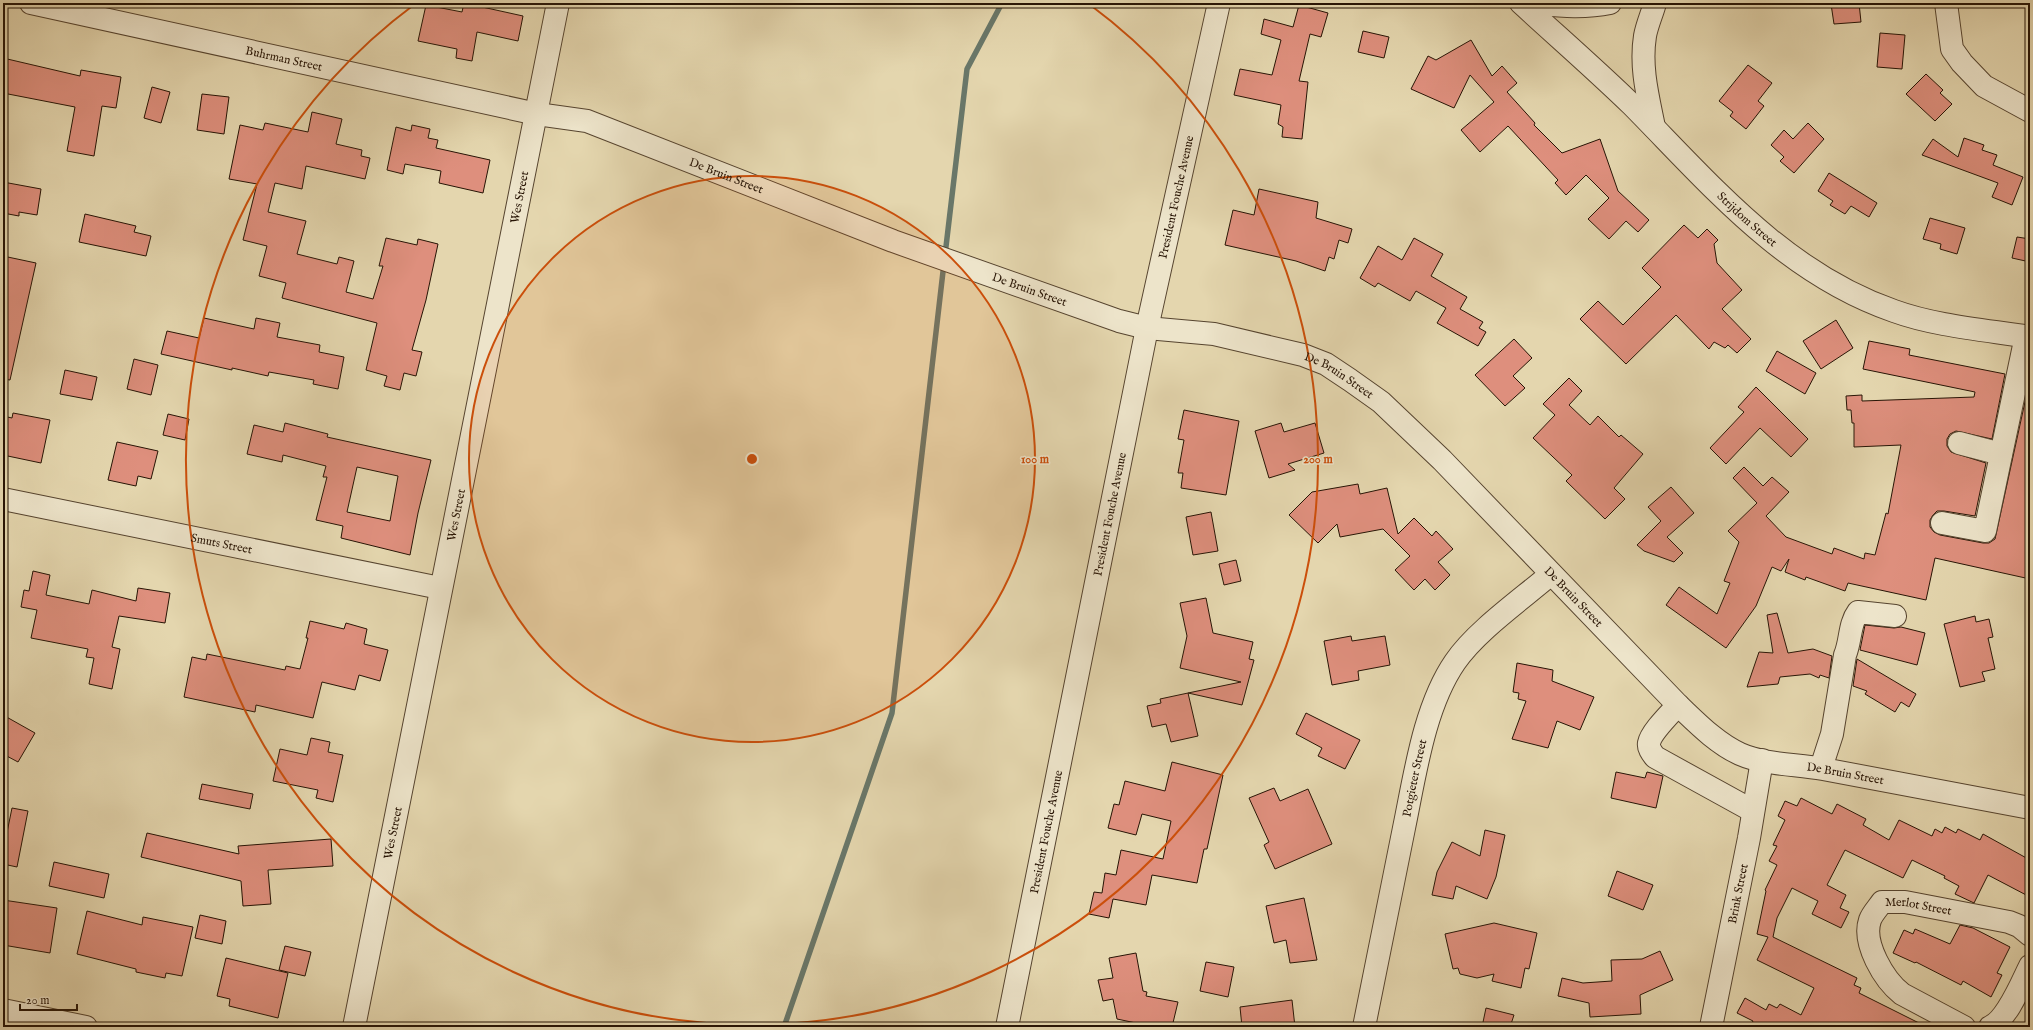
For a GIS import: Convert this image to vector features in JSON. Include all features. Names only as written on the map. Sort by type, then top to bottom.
[{"type":"street","name":"Buhrman Street","points":[[31,3],[89,9],[537,114]]},
{"type":"street","name":"Wes Street","points":[[354,1027],[440,588],[537,114],[558,3]]},
{"type":"street","name":"President Fouche Avenue","points":[[1007,1027],[1147,328],[1219,3]]},
{"type":"street","points":[[1521,3],[1568,6],[1594,6],[1610,3]]},
{"type":"street","name":"Strijdom Street","points":[[1521,3],[1618,91],[1742,217],[1791,257],[1826,279],[1860,297],[1895,312],[1934,321],[2028,336]]},
{"type":"street","points":[[1654,127],[1644,76],[1644,53],[1646,35],[1655,3]]},
{"type":"street","points":[[1946,3],[1952,49],[1962,62],[1984,86],[2030,111]]},
{"type":"street","name":"De Bruin Street","points":[[537,114],[587,121],[926,252],[1119,321],[1147,328],[1214,334],[1304,355],[1326,364],[1381,402],[1442,460],[1678,705],[1702,728],[1740,754],[1762,760],[1821,768],[2030,808]]},
{"type":"street","points":[[1942,523],[1985,531],[2028,336]]},
{"type":"street","points":[[1960,443],[2001,454]]},
{"type":"street","name":"Smuts Street","points":[[3,499],[440,588]]},
{"type":"street","name":"Potgieter Street","points":[[1364,1027],[1415,778],[1432,707],[1440,686],[1456,661],[1475,639],[1551,574]]},
{"type":"street","points":[[1821,768],[1832,734],[1844,655],[1849,644],[1853,619],[1858,612],[1895,616]]},
{"type":"street","points":[[1678,705],[1653,735],[1649,743],[1650,750],[1655,757],[1753,811]]},
{"type":"street","name":"Brink Street","points":[[1711,1027],[1762,760]]},
{"type":"street","name":"Merlot Street","points":[[1964,1027],[1902,994],[1886,977],[1868,941],[1870,919],[1879,906],[1882,902],[1905,902],[2009,922],[2019,926],[2030,935]]},
{"type":"street","points":[[1990,1027],[2001,1018],[2009,1006],[2030,966]]},
{"type":"street","points":[[3,1010],[86,1027]]},
{"type":"building","points":[[464,3],[523,16],[518,41],[477,32],[472,61],[456,58],[457,49],[418,41],[426,5],[462,12]]},
{"type":"building","points":[[1859,3],[1861,22],[1834,24],[1831,4]]},
{"type":"building","points":[[1299,5],[1328,13],[1321,37],[1310,34],[1299,81],[1308,82],[1302,139],[1282,137],[1283,127],[1278,124],[1281,105],[1234,95],[1240,69],[1272,75],[1281,40],[1261,34],[1264,19],[1293,27]]},
{"type":"building","points":[[1363,31],[1389,37],[1384,58],[1358,52]]},
{"type":"building","points":[[1880,33],[1905,35],[1902,69],[1877,67]]},
{"type":"building","points":[[1471,40],[1492,76],[1502,66],[1517,83],[1507,92],[1535,123],[1534,125],[1562,153],[1600,139],[1618,191],[1649,220],[1638,232],[1626,221],[1609,239],[1588,219],[1609,198],[1586,175],[1566,195],[1555,183],[1558,180],[1508,126],[1480,152],[1461,130],[1494,102],[1470,75],[1454,108],[1411,89],[1428,56],[1436,60]]},
{"type":"building","points":[[3,58],[80,76],[81,70],[121,77],[116,108],[102,106],[94,156],[67,151],[75,107],[3,93]]},
{"type":"building","points":[[1748,65],[1772,83],[1758,101],[1764,106],[1746,129],[1730,116],[1733,112],[1719,101]]},
{"type":"building","points":[[1926,74],[1943,90],[1940,93],[1952,104],[1935,121],[1906,94]]},
{"type":"building","points":[[152,87],[170,92],[161,123],[144,118]]},
{"type":"building","points":[[202,94],[229,97],[224,134],[197,130]]},
{"type":"building","points":[[312,112],[342,119],[336,144],[362,150],[361,156],[370,158],[365,179],[306,166],[302,189],[275,183],[268,212],[306,221],[297,254],[337,264],[339,257],[354,261],[346,292],[373,299],[383,266],[379,266],[386,238],[417,245],[418,239],[438,244],[426,300],[412,350],[422,352],[416,376],[404,373],[400,390],[384,386],[387,376],[366,370],[377,323],[282,298],[286,283],[259,276],[267,246],[243,240],[257,184],[229,179],[240,125],[263,130],[265,123],[308,132]]},
{"type":"building","points":[[1808,123],[1824,139],[1794,173],[1780,161],[1784,157],[1771,145],[1784,130],[1793,139]]},
{"type":"building","points":[[412,125],[430,129],[428,138],[438,140],[436,148],[490,160],[483,193],[439,183],[441,171],[405,164],[403,174],[387,170],[396,127],[411,131]]},
{"type":"building","points":[[1964,138],[1984,145],[1982,150],[1997,155],[1993,165],[2023,177],[2012,205],[1992,197],[1998,183],[1922,155],[1933,139],[1958,157]]},
{"type":"building","points":[[1829,173],[1877,203],[1869,217],[1851,206],[1845,214],[1830,205],[1833,201],[1818,191]]},
{"type":"building","points":[[3,182],[41,189],[37,215],[19,212],[19,216],[3,213]]},
{"type":"building","points":[[1259,189],[1318,202],[1316,218],[1352,229],[1348,243],[1339,240],[1334,259],[1329,257],[1325,271],[1296,261],[1225,245],[1233,210],[1254,215]]},
{"type":"building","points":[[85,214],[136,226],[134,232],[151,236],[146,256],[79,242]]},
{"type":"building","points":[[1930,218],[1965,228],[1957,254],[1940,249],[1941,244],[1923,239]]},
{"type":"building","points":[[1684,225],[1698,238],[1707,229],[1718,240],[1714,244],[1717,263],[1742,290],[1722,309],[1751,339],[1737,353],[1728,345],[1725,348],[1714,342],[1709,349],[1676,315],[1626,364],[1580,319],[1598,301],[1623,325],[1661,287],[1642,268]]},
{"type":"building","points":[[2017,237],[2030,239],[2030,262],[2012,258]]},
{"type":"building","points":[[1414,238],[1443,254],[1431,276],[1467,297],[1460,309],[1483,322],[1479,328],[1486,332],[1478,346],[1437,323],[1446,308],[1416,291],[1410,301],[1378,283],[1375,287],[1360,278],[1378,246],[1402,260]]},
{"type":"building","points":[[3,256],[36,263],[10,380],[3,379]]},
{"type":"building","points":[[204,318],[254,329],[256,318],[280,323],[277,337],[320,345],[319,352],[344,357],[338,389],[313,384],[314,380],[269,372],[268,376],[232,368],[232,370],[161,354],[167,331],[199,338]]},
{"type":"building","points":[[1836,320],[1853,348],[1821,369],[1803,341]]},
{"type":"building","points":[[1514,339],[1532,358],[1513,376],[1525,388],[1505,406],[1475,375]]},
{"type":"building","points":[[1869,341],[1910,349],[1909,355],[2005,374],[1992,439],[1956,431],[1950,434],[1947,439],[1947,446],[1951,452],[1986,463],[1975,516],[1937,511],[1930,520],[1930,527],[1934,532],[1940,535],[1983,543],[1989,543],[1995,539],[2030,379],[2030,579],[1935,558],[1926,600],[1848,583],[1845,591],[1806,577],[1805,580],[1785,572],[1789,559],[1781,571],[1772,567],[1756,606],[1726,648],[1666,605],[1679,587],[1717,614],[1730,583],[1724,581],[1739,542],[1728,531],[1757,503],[1733,478],[1744,467],[1763,486],[1772,477],[1789,492],[1766,516],[1786,537],[1832,554],[1834,548],[1864,559],[1865,553],[1875,555],[1886,513],[1888,514],[1901,445],[1854,447],[1854,423],[1852,423],[1851,410],[1847,410],[1846,396],[1862,395],[1862,401],[1974,397],[1975,392],[1863,369]]},
{"type":"building","points":[[1777,351],[1816,373],[1805,394],[1766,371]]},
{"type":"building","points":[[134,359],[158,365],[151,395],[127,389]]},
{"type":"building","points":[[65,370],[97,377],[92,400],[60,394]]},
{"type":"building","points":[[1569,378],[1582,391],[1569,405],[1590,425],[1598,416],[1619,437],[1621,435],[1643,454],[1614,488],[1625,499],[1605,519],[1566,481],[1572,475],[1533,438],[1555,415],[1543,404]]},
{"type":"building","points":[[1756,387],[1808,439],[1791,457],[1760,428],[1726,464],[1710,448],[1744,412],[1738,407]]},
{"type":"building","points":[[1184,410],[1239,421],[1226,495],[1181,488],[1183,473],[1178,473],[1184,440],[1178,439]]},
{"type":"building","points":[[13,413],[50,420],[41,463],[3,455],[3,416],[12,418]]},
{"type":"building","points":[[168,414],[189,419],[185,440],[163,435]]},
{"type":"building","points":[[285,423],[328,434],[327,437],[431,460],[418,513],[410,555],[341,538],[343,526],[316,520],[327,477],[323,477],[326,466],[283,455],[282,462],[247,454],[254,425],[283,432]],"holes":[[[357,467],[398,476],[390,521],[347,512]]]},
{"type":"building","points":[[1281,423],[1284,432],[1315,423],[1324,453],[1288,464],[1295,470],[1269,478],[1255,431]]},
{"type":"building","points":[[117,442],[158,451],[151,479],[138,476],[136,486],[108,480]]},
{"type":"building","points":[[1358,484],[1360,494],[1387,488],[1398,534],[1414,518],[1432,536],[1436,531],[1453,549],[1438,562],[1450,575],[1435,590],[1425,579],[1414,590],[1395,570],[1410,556],[1383,529],[1340,537],[1337,524],[1318,543],[1289,515],[1312,492]]},
{"type":"building","points":[[1671,487],[1694,513],[1667,537],[1683,553],[1674,562],[1644,551],[1637,545],[1661,521],[1648,507]]},
{"type":"building","points":[[1211,512],[1218,551],[1193,555],[1186,517]]},
{"type":"building","points":[[1236,560],[1241,581],[1224,585],[1219,564]]},
{"type":"building","points":[[33,571],[50,575],[46,595],[89,604],[92,590],[136,601],[138,588],[170,593],[165,623],[119,616],[112,647],[120,649],[112,689],[89,684],[94,658],[86,657],[88,649],[31,638],[37,610],[21,607],[24,590],[29,591]]},
{"type":"building","points":[[1206,598],[1213,633],[1253,642],[1249,659],[1254,660],[1242,705],[1188,693],[1241,682],[1180,668],[1187,636],[1180,603]]},
{"type":"building","points":[[1777,613],[1788,653],[1813,649],[1832,656],[1829,678],[1820,675],[1819,678],[1810,674],[1780,677],[1778,684],[1747,687],[1759,652],[1773,653],[1767,615]]},
{"type":"building","points":[[1975,616],[1976,622],[1989,619],[1993,637],[1988,638],[1995,669],[1982,672],[1985,681],[1960,687],[1944,624]]},
{"type":"building","points":[[310,621],[344,629],[346,623],[367,629],[364,644],[388,650],[380,681],[359,675],[355,690],[322,682],[313,718],[256,705],[255,712],[184,697],[192,657],[206,660],[207,654],[285,670],[286,666],[300,669],[308,638],[306,638]]},
{"type":"building","points":[[1865,625],[1894,628],[1901,627],[1925,633],[1917,665],[1860,650]]},
{"type":"building","points":[[1351,636],[1352,641],[1385,636],[1390,665],[1358,671],[1359,680],[1332,685],[1324,641]]},
{"type":"building","points":[[1857,659],[1916,694],[1909,707],[1901,702],[1895,712],[1865,694],[1867,691],[1853,686]]},
{"type":"building","points":[[1517,663],[1553,670],[1552,681],[1594,697],[1580,730],[1557,721],[1548,748],[1512,739],[1526,701],[1518,699],[1519,693],[1513,692]]},
{"type":"building","points":[[1188,693],[1198,736],[1171,742],[1166,724],[1152,727],[1147,706],[1161,703],[1160,699]]},
{"type":"building","points":[[1306,713],[1360,740],[1345,769],[1318,756],[1322,748],[1296,734]]},
{"type":"building","points":[[3,715],[35,733],[18,762],[3,754]]},
{"type":"building","points":[[311,738],[330,742],[328,752],[343,755],[333,802],[316,798],[318,790],[273,781],[280,749],[307,755]]},
{"type":"building","points":[[1172,762],[1223,775],[1207,849],[1204,849],[1197,883],[1152,875],[1146,905],[1113,899],[1109,918],[1089,914],[1094,892],[1102,893],[1105,873],[1116,875],[1121,850],[1163,859],[1171,821],[1142,814],[1136,835],[1108,828],[1114,804],[1119,805],[1125,781],[1165,791]]},
{"type":"building","points":[[1616,772],[1645,778],[1647,772],[1663,776],[1656,808],[1611,798]]},
{"type":"building","points":[[202,784],[253,794],[250,809],[199,799]]},
{"type":"building","points":[[1274,788],[1280,801],[1308,789],[1332,844],[1275,869],[1264,845],[1269,842],[1249,798]]},
{"type":"building","points":[[1801,798],[1832,814],[1837,804],[1866,819],[1863,825],[1889,840],[1899,820],[1932,836],[1935,829],[1942,833],[1945,827],[1956,833],[1958,829],[1980,840],[1983,834],[2030,860],[2030,897],[1988,875],[1974,903],[1955,894],[1959,886],[1944,878],[1945,876],[1912,860],[1903,878],[1845,850],[1827,885],[1846,895],[1840,908],[1849,912],[1841,928],[1812,914],[1818,901],[1792,888],[1777,918],[1773,937],[1857,978],[1854,985],[1861,988],[1859,993],[1927,1027],[1750,1027],[1753,1021],[1737,1013],[1745,998],[1766,1010],[1769,1004],[1777,1008],[1780,1004],[1801,1015],[1814,988],[1757,960],[1768,937],[1757,934],[1765,890],[1777,865],[1769,861],[1777,846],[1773,845],[1785,820],[1778,816],[1785,801],[1797,806]]},
{"type":"building","points":[[12,808],[28,811],[17,867],[3,864],[3,852]]},
{"type":"building","points":[[1485,830],[1505,835],[1496,877],[1487,899],[1456,886],[1453,899],[1432,895],[1437,872],[1452,842],[1480,856]]},
{"type":"building","points":[[147,833],[239,854],[238,846],[331,839],[333,866],[268,870],[271,904],[243,906],[241,881],[141,857]]},
{"type":"building","points":[[54,862],[109,874],[104,898],[49,886]]},
{"type":"building","points":[[1617,871],[1653,885],[1643,910],[1608,896]]},
{"type":"building","points":[[1304,898],[1317,960],[1290,963],[1286,940],[1274,943],[1266,906]]},
{"type":"building","points":[[3,900],[57,908],[50,953],[3,945]]},
{"type":"building","points":[[87,911],[142,925],[143,917],[193,927],[182,976],[166,973],[165,978],[136,972],[136,969],[77,954]]},
{"type":"building","points":[[200,915],[226,921],[222,944],[195,938]]},
{"type":"building","points":[[1494,923],[1537,933],[1529,969],[1525,968],[1521,988],[1492,981],[1494,974],[1477,978],[1460,974],[1458,968],[1453,969],[1445,934]]},
{"type":"building","points":[[1960,925],[1973,928],[2010,947],[1997,973],[2002,975],[1991,997],[1963,981],[1961,985],[1916,962],[1915,963],[1893,953],[1904,930],[1913,934],[1915,929],[1950,944]]},
{"type":"building","points":[[285,946],[311,952],[305,976],[279,970]]},
{"type":"building","points":[[1660,951],[1673,980],[1640,995],[1641,1014],[1590,1017],[1589,1003],[1558,996],[1562,978],[1583,983],[1612,981],[1611,960],[1642,959]]},
{"type":"building","points":[[1136,953],[1143,991],[1147,992],[1146,996],[1178,1002],[1172,1027],[1155,1027],[1117,1019],[1113,999],[1103,1001],[1098,980],[1113,978],[1109,958]]},
{"type":"building","points":[[226,958],[288,973],[278,1018],[229,1006],[230,999],[217,996]]},
{"type":"building","points":[[1206,962],[1234,967],[1228,997],[1200,991]]},
{"type":"building","points":[[1292,1000],[1295,1027],[1242,1027],[1240,1007]]},
{"type":"building","points":[[1486,1008],[1514,1015],[1510,1027],[1482,1027]]},
{"type":"waterway","points":[[945,255],[967,69],[1002,3]]},
{"type":"waterway","points":[[784,1027],[892,713],[944,263]]}]
